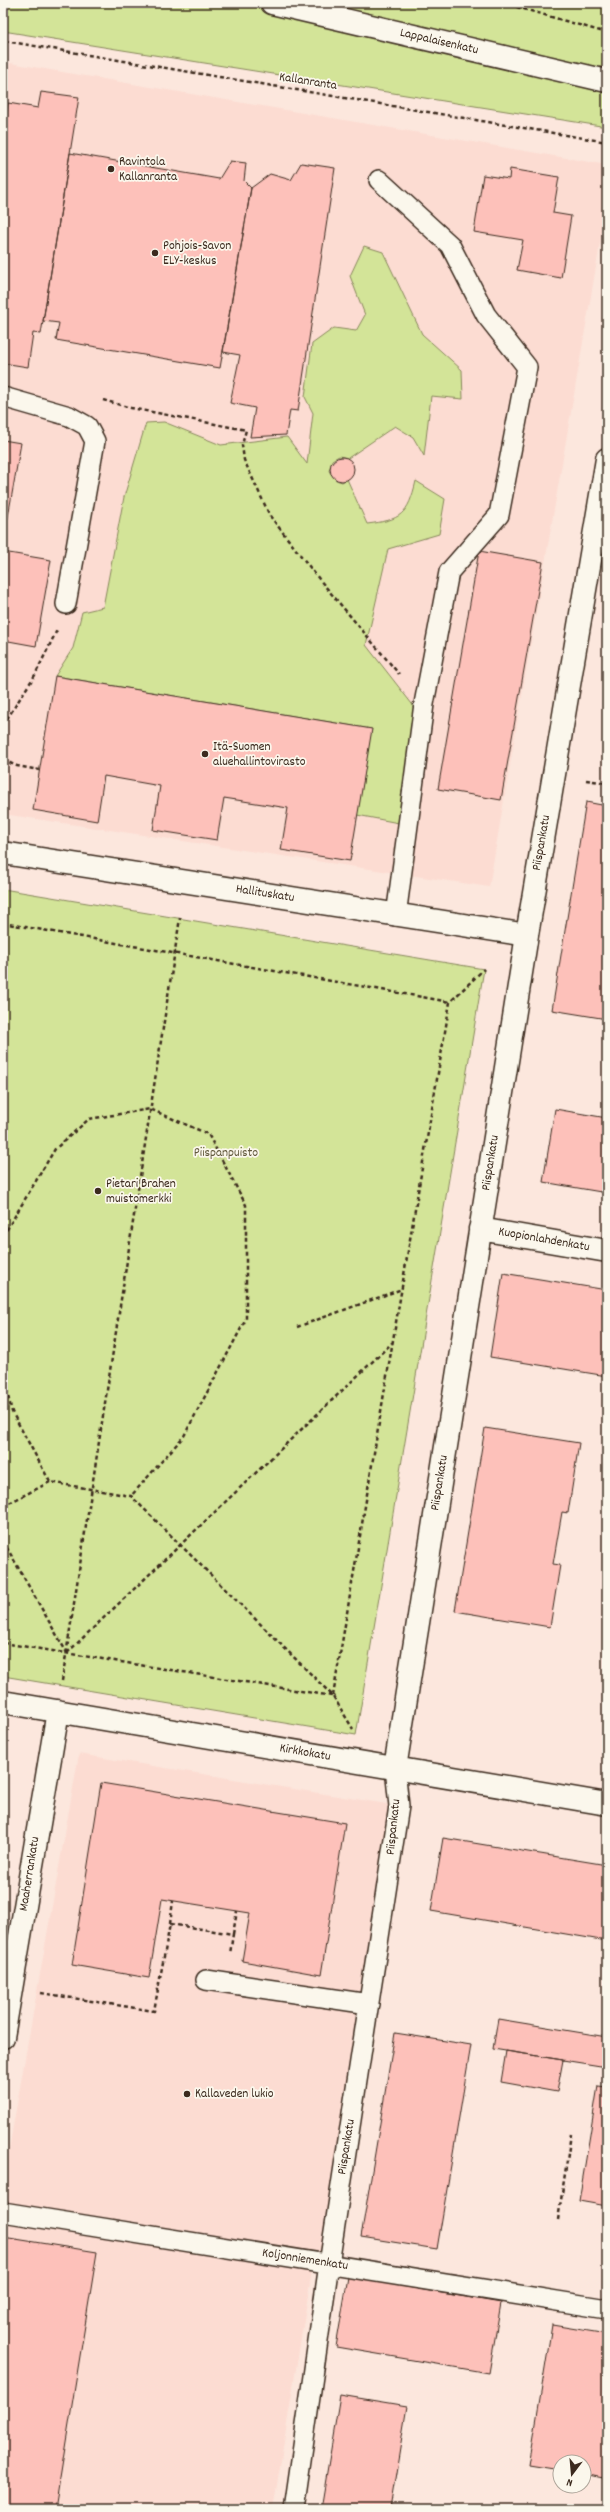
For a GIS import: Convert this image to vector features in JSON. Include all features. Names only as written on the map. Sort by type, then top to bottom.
[{"type":"street","name":"Lappalaisenkatu","points":[[272,3],[607,81]]},
{"type":"street","name":"Piispankatu","points":[[395,1768],[527,935],[607,460]]},
{"type":"street","name":"Hallituskatu","points":[[3,853],[396,916],[527,935]]},
{"type":"street","name":"Kuopionlahdenkatu","points":[[480,1229],[607,1251]]},
{"type":"street","name":"Kirkkokatu","points":[[3,1702],[607,1804]]},
{"type":"street","name":"Maaherrankatu","points":[[3,2037],[58,1711]]},
{"type":"lane","points":[[380,180],[450,245],[486,315],[527,367],[499,515],[449,572],[424,704],[396,916]]},
{"type":"lane","points":[[3,397],[69,416],[87,426],[95,441],[66,604]]},
{"type":"lane","name":"Piispankatu","points":[[294,2509],[329,2264],[399,1806],[395,1768]]},
{"type":"lane","points":[[206,1980],[369,2004]]},
{"type":"lane","name":"Koljonniemenkatu","points":[[3,2212],[607,2309]]},
{"type":"path","points":[[503,3],[607,33]]},
{"type":"path","name":"Kallanranta","points":[[5,41],[607,142]]},
{"type":"path","points":[[130,408],[246,430],[242,445],[244,460],[270,516],[319,579],[424,704]]},
{"type":"path","points":[[3,725],[38,669],[53,641],[66,604]]},
{"type":"path","points":[[3,760],[17,766],[39,770]]},
{"type":"path","points":[[586,780],[607,783]]},
{"type":"path","points":[[67,1653],[180,918]]},
{"type":"path","points":[[3,923],[450,1002]]},
{"type":"path","points":[[333,1696],[450,1002],[484,969]]},
{"type":"path","points":[[3,1236],[55,1149],[88,1118],[150,1109],[208,1134],[246,1205],[246,1319],[184,1436],[131,1496]]},
{"type":"path","points":[[297,1327],[402,1289]]},
{"type":"path","points":[[67,1653],[181,1546],[393,1342]]},
{"type":"path","points":[[3,1376],[12,1412],[50,1482]]},
{"type":"path","points":[[3,1506],[50,1482],[131,1496],[333,1696],[356,1735]]},
{"type":"path","points":[[3,1541],[67,1653]]},
{"type":"path","points":[[3,1643],[333,1696]]},
{"type":"path","points":[[170,1924],[173,1901]]},
{"type":"path","points":[[233,1934],[237,1911]]},
{"type":"path","points":[[558,2220],[572,2134]]},
{"type":"shaded area","points":[[10,63],[607,165],[607,203],[489,887],[3,814],[3,103]]},
{"type":"shaded area","name":"Kallaveden lukio","points":[[79,1754],[399,1806],[329,2264],[313,2265],[273,2509],[3,2509],[3,2183]]},
{"type":"green space","points":[[3,3],[607,3],[607,127],[3,31]]},
{"type":"green space","points":[[364,246],[383,252],[422,334],[462,370],[463,399],[431,396],[424,456],[413,437],[395,426],[348,458],[339,456],[332,460],[329,471],[336,480],[342,482],[347,479],[367,524],[395,518],[401,514],[410,502],[416,481],[445,499],[439,534],[388,549],[366,645],[419,713],[404,824],[357,815],[371,729],[55,676],[73,648],[82,612],[103,607],[124,497],[146,423],[164,422],[221,445],[287,437],[307,464],[313,413],[305,397],[312,344],[334,328],[356,331],[365,315],[350,276]]},
{"type":"green space","name":"Piispanpuisto","points":[[3,889],[484,969],[356,1735],[3,1676]]},
{"type":"building","points":[[41,92],[79,97],[41,334],[33,333],[28,367],[3,363],[3,135],[8,103],[38,108]]},
{"type":"building","points":[[70,153],[219,179],[230,161],[246,163],[244,181],[251,188],[220,368],[56,340],[59,323],[43,321]]},
{"type":"building","points":[[301,163],[335,168],[298,411],[290,410],[286,435],[250,437],[255,408],[230,403],[240,355],[223,352],[251,188],[270,174],[291,180]]},
{"type":"building","points":[[510,169],[559,177],[553,213],[571,216],[561,278],[517,270],[523,240],[474,232],[483,175],[509,179]]},
{"type":"building","points":[[3,440],[21,443],[3,545]]},
{"type":"building","points":[[342,457],[351,460],[354,469],[351,478],[342,481],[333,478],[330,469],[333,460]]},
{"type":"building","points":[[479,551],[543,562],[501,800],[438,789]]},
{"type":"building","points":[[3,552],[51,560],[36,646],[3,640]]},
{"type":"building","points":[[55,676],[372,729],[350,861],[281,850],[288,808],[224,798],[217,840],[153,830],[160,786],[104,776],[97,821],[33,810]]},
{"type":"building","points":[[586,802],[607,806],[607,1019],[552,1010]]},
{"type":"building","points":[[555,1109],[607,1118],[607,1193],[543,1182]]},
{"type":"building","points":[[503,1273],[607,1290],[607,1376],[490,1357]]},
{"type":"building","points":[[485,1428],[579,1443],[568,1513],[562,1512],[553,1564],[560,1565],[550,1627],[455,1611]]},
{"type":"building","points":[[101,1783],[345,1823],[321,1975],[242,1961],[250,1913],[162,1899],[149,1978],[72,1965]]},
{"type":"building","points":[[443,1838],[607,1865],[607,1941],[431,1911]]},
{"type":"building","points":[[498,2019],[607,2037],[607,2067],[493,2049]]},
{"type":"building","points":[[395,2033],[471,2045],[437,2249],[361,2237]]},
{"type":"building","points":[[506,2051],[563,2060],[557,2092],[501,2082]]},
{"type":"building","points":[[598,2086],[607,2087],[607,2206],[579,2201]]},
{"type":"building","points":[[3,2237],[97,2252],[55,2509],[3,2509]]},
{"type":"building","points":[[348,2277],[501,2303],[489,2373],[336,2347]]},
{"type":"building","points":[[552,2325],[607,2334],[607,2456],[603,2478],[592,2476],[592,2454],[552,2454],[552,2469],[529,2465]]},
{"type":"building","points":[[340,2395],[407,2406],[390,2509],[321,2509]]},
{"type":"place","name":"Ravintola Kallanranta","points":[[111,169]]},
{"type":"place","name":"Pohjois-Savon ELY-keskus","points":[[155,253]]},
{"type":"place","name":"Itä-Suomen aluehallintovirasto","points":[[205,754]]},
{"type":"place","name":"Pietari Brahen muistomerkki","points":[[98,1191]]},
{"type":"place","name":"Kallaveden lukio","points":[[187,2094]]}]
